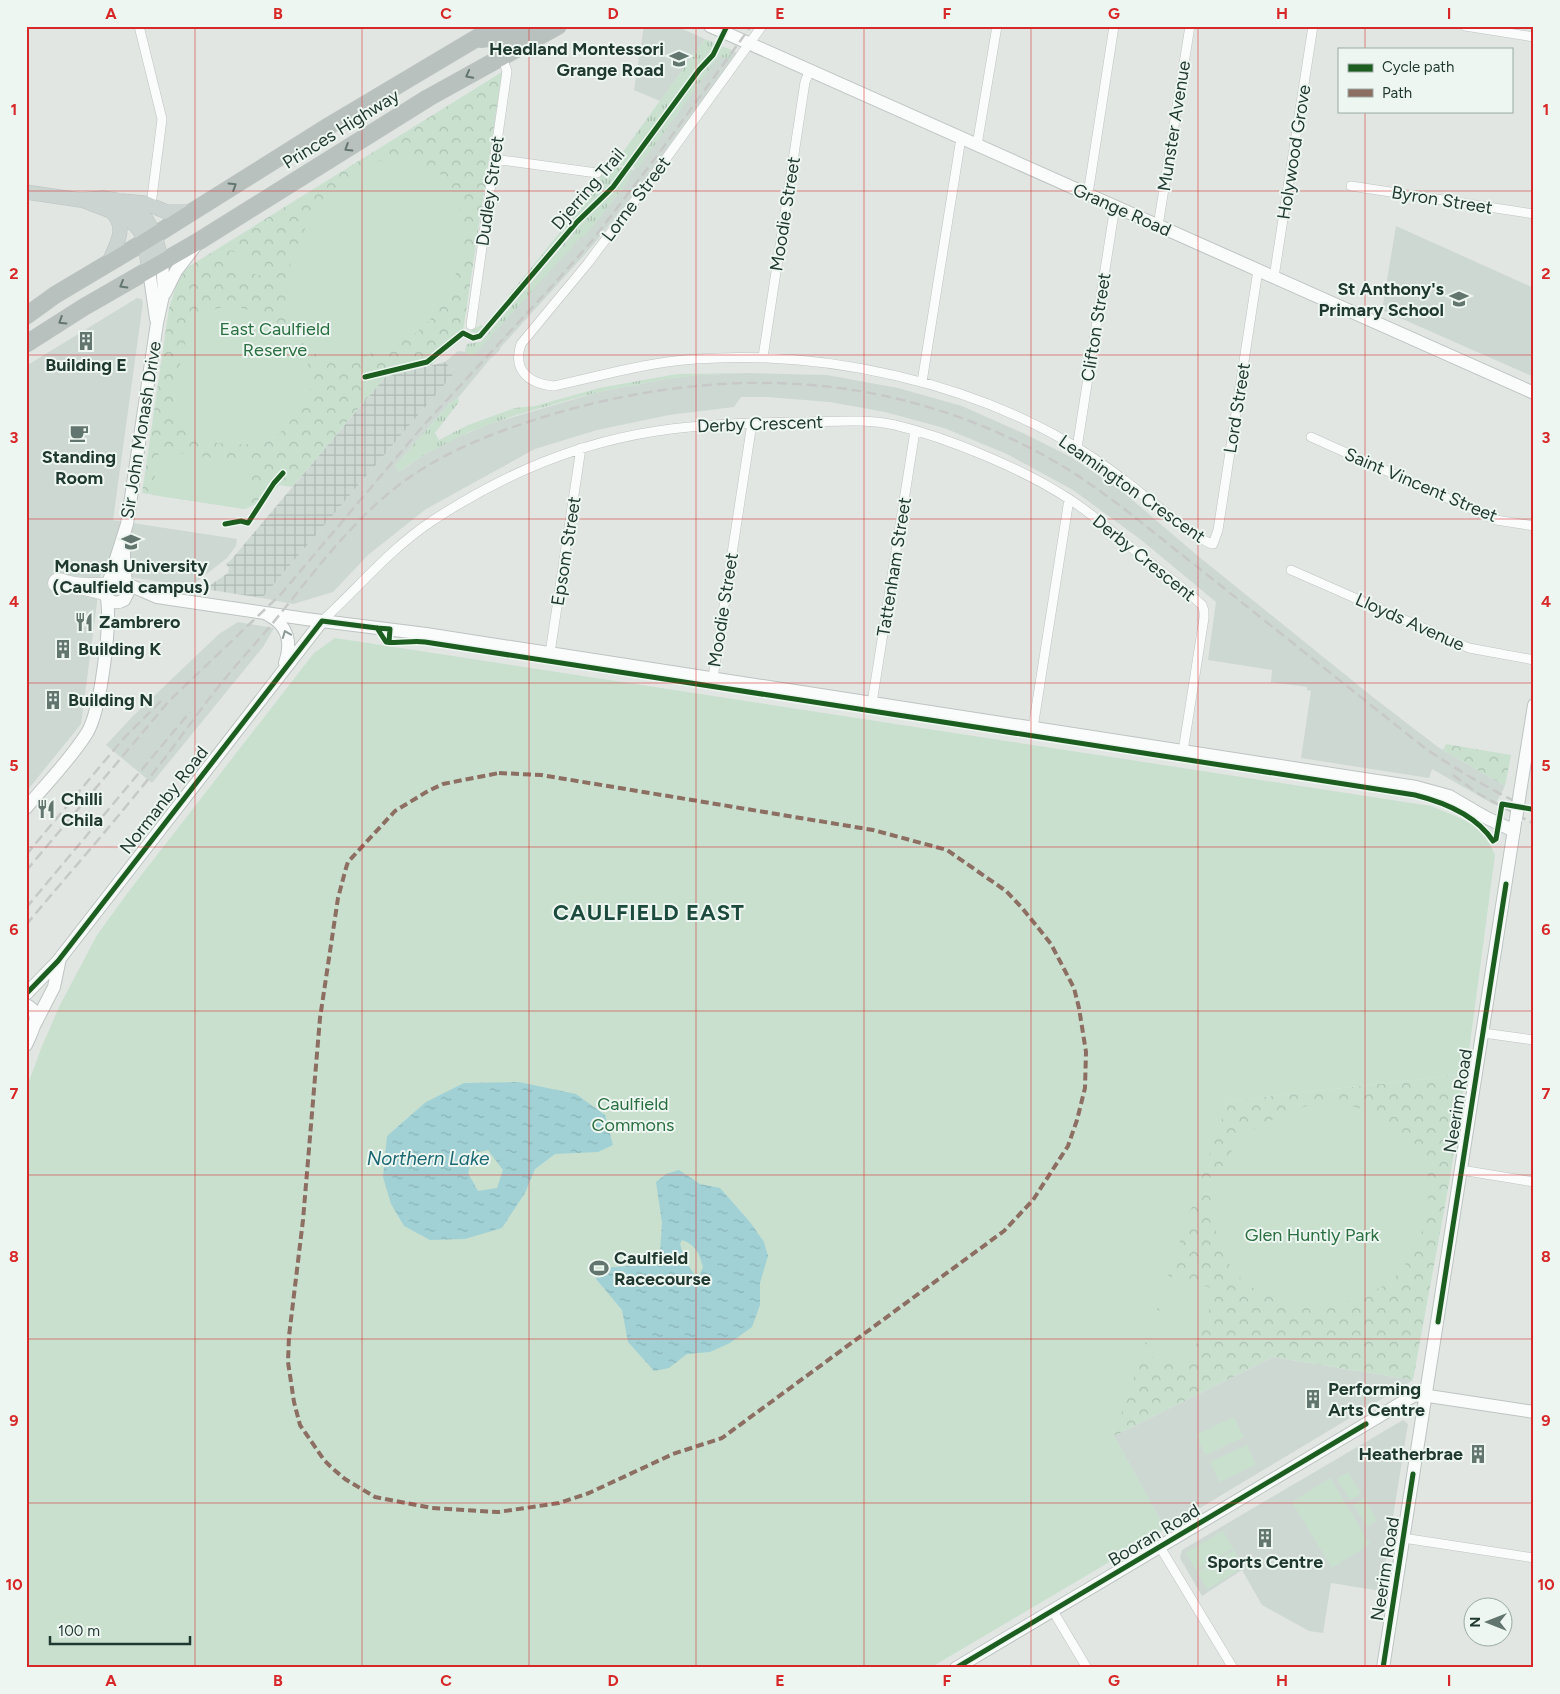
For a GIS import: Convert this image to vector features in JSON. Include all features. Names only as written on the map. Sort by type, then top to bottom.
[{"type":"highway","name":"Princes Highway","points":[[26,316],[55,295],[329,126],[497,26]]},
{"type":"highway","name":"Princes Highway","points":[[26,344],[77,311],[199,241],[428,98],[502,57],[532,30],[558,26]]},
{"type":"highway","points":[[476,39],[506,36],[532,30]]},
{"type":"main road","points":[[26,192],[114,206],[142,202],[164,211],[192,212]]},
{"type":"main road","points":[[114,206],[150,238],[155,266]]},
{"type":"main road","points":[[109,262],[121,233],[114,206]]},
{"type":"street","points":[[133,26],[140,26],[162,119],[151,205]]},
{"type":"street","name":"Grange Road","points":[[710,26],[1534,393]]},
{"type":"street","name":"Lorne Street","points":[[519,351],[521,344],[531,330],[588,263],[762,26]]},
{"type":"street","points":[[978,145],[997,26]]},
{"type":"street","points":[[1088,194],[1114,26]]},
{"type":"street","name":"Munster Avenue","points":[[1158,226],[1190,26]]},
{"type":"street","name":"Holywood Grove","points":[[1274,277],[1313,26]]},
{"type":"street","points":[[1465,26],[1534,37]]},
{"type":"street","name":"Dudley Street","points":[[471,325],[507,72],[502,57]]},
{"type":"street","name":"Moodie Street","points":[[763,358],[806,82],[810,70]]},
{"type":"street","points":[[922,382],[962,138]]},
{"type":"street","points":[[494,159],[597,173]]},
{"type":"street","name":"Byron Street","points":[[1351,186],[1534,214]]},
{"type":"street","name":"Clifton Street","points":[[1077,448],[1115,206]]},
{"type":"street","points":[[164,296],[176,271],[199,241]]},
{"type":"street","name":"Sir John Monash Drive","points":[[108,581],[124,536],[133,492],[157,324],[164,296],[165,287],[155,266]]},
{"type":"street","name":"Sir John Monash Drive","points":[[155,266],[157,324]]},
{"type":"street","name":"Lord Street","points":[[1213,544],[1218,530],[1258,270]]},
{"type":"street","name":"Leamington Crescent","points":[[519,351],[518,360],[522,370],[529,378],[541,385],[554,386],[646,365],[684,360],[735,357],[850,366],[922,382],[1000,410],[1043,429],[1077,448],[1123,479],[1198,538],[1213,544]]},
{"type":"street","name":"Derby Crescent","points":[[322,621],[401,546],[430,522],[462,502],[515,474],[581,448],[609,440],[656,431],[702,425],[872,422],[915,431],[950,443],[1002,464],[1069,499],[1200,603],[1203,607],[1204,618],[1183,751]]},
{"type":"street","name":"Moodie Street","points":[[712,678],[752,423]]},
{"type":"street","name":"Tattenham Street","points":[[872,703],[915,431]]},
{"type":"street","name":"Saint Vincent Street","points":[[1310,438],[1496,520],[1534,526]]},
{"type":"street","name":"Epsom Street","points":[[550,653],[581,448]]},
{"type":"street","points":[[1033,728],[1069,499]]},
{"type":"street","name":"Sir John Monash Drive","points":[[124,536],[126,584]]},
{"type":"street","name":"Lloyds Avenue","points":[[1291,570],[1469,648],[1534,660]]},
{"type":"street","points":[[157,597],[126,584],[118,578],[108,581],[86,582],[68,581],[62,578],[64,584],[60,588],[72,588],[106,597],[114,602],[157,597],[384,628],[1427,789],[1449,796],[1484,817],[1515,825]]},
{"type":"street","points":[[26,808],[79,744],[92,723],[106,643],[109,616],[104,588],[108,581]]},
{"type":"street","points":[[106,643],[128,592],[126,584]]},
{"type":"street","points":[[258,612],[276,620],[283,626],[288,635],[289,649],[283,670]]},
{"type":"street","name":"Normanby Road","points":[[26,994],[60,958],[322,621]]},
{"type":"street","name":"Neerim Road","points":[[1383,1668],[1534,705]]},
{"type":"street","points":[[26,1045],[54,987],[60,958]]},
{"type":"street","points":[[26,1005],[35,1012],[35,1024]]},
{"type":"street","points":[[1483,1033],[1534,1040]]},
{"type":"street","points":[[1461,1170],[1534,1182]]},
{"type":"street","name":"Booran Road","points":[[956,1668],[1412,1396],[1426,1395],[1534,1412]]},
{"type":"street","points":[[1403,1538],[1534,1558]]},
{"type":"street","points":[[1160,1547],[1233,1668]]},
{"type":"street","points":[[1053,1611],[1086,1668]]},
{"type":"shaded area","points":[[644,26],[676,26],[705,39],[660,101],[634,90]]},
{"type":"shaded area","points":[[724,47],[737,53],[633,195],[594,244],[490,359],[458,398],[450,403],[395,466],[399,472],[425,454],[451,440],[489,424],[599,392],[666,379],[699,375],[747,373],[827,375],[898,388],[962,406],[1071,457],[1123,492],[1198,556],[1374,698],[1438,747],[1505,786],[1495,805],[1432,769],[1429,778],[1301,758],[1311,691],[1307,690],[1307,687],[1271,682],[1272,670],[1208,660],[1216,602],[1140,539],[1073,490],[1007,454],[944,428],[885,412],[830,402],[741,397],[734,407],[669,415],[597,430],[535,449],[426,509],[368,555],[333,592],[293,604],[262,598],[455,372],[445,362],[458,351],[465,352],[467,344],[481,342],[575,231],[583,237],[623,188],[621,187]]},
{"type":"shaded area","name":"St Anthony's Primary School","points":[[1396,226],[1534,288],[1534,377],[1382,310]]},
{"type":"shaded area","name":"Monash University (Caulfield campus)","points":[[137,298],[143,302],[113,520],[237,539],[236,546],[227,558],[191,586],[101,573],[81,724],[26,792],[26,366]]},
{"type":"shaded area","points":[[445,362],[455,372],[262,598],[211,590],[209,586],[228,573],[229,568],[226,564],[385,377]]},
{"type":"shaded area","points":[[238,622],[274,628],[263,647],[152,783],[106,745],[132,717],[219,634]]},
{"type":"shaded area","points":[[1273,1357],[1413,1380],[1165,1529],[1114,1436]]},
{"type":"shaded area","points":[[1403,1420],[1408,1424],[1381,1591],[1331,1583],[1323,1633],[1309,1631],[1262,1605],[1242,1570],[1202,1596],[1180,1558],[1182,1550]]},
{"type":"green space","points":[[705,39],[717,44],[712,53],[695,71],[625,166],[614,164]]},
{"type":"green space","points":[[721,46],[734,51],[728,59],[719,56],[638,168],[630,167],[699,73]]},
{"type":"green space","name":"East Caulfield Reserve","points":[[502,72],[462,338],[431,365],[385,377],[292,487],[279,485],[269,498],[245,509],[142,493],[169,308],[176,286],[185,269]]},
{"type":"green space","points":[[389,158],[420,163],[443,176],[456,197],[462,222],[462,250],[455,278],[442,303],[425,325],[408,338],[382,350],[351,359],[333,360],[318,356],[298,337],[290,322],[286,305],[286,287],[295,250],[312,217],[328,196],[361,170]]},
{"type":"green space","points":[[602,165],[624,168],[569,228],[483,330],[480,333],[469,332],[481,325],[484,326],[599,184]]},
{"type":"green space","points":[[629,169],[634,170],[627,179],[629,180],[583,238],[581,237],[473,356],[465,352],[467,344],[481,342],[575,231],[573,230],[611,191]]},
{"type":"green space","points":[[230,251],[266,260],[262,276],[226,267]]},
{"type":"green space","points":[[226,306],[248,310],[268,322],[297,349],[310,368],[312,381],[306,400],[288,424],[270,440],[251,444],[212,442],[190,435],[183,430],[179,422],[176,399],[177,385],[181,357],[188,333],[202,315]]},
{"type":"green space","points":[[747,373],[699,375],[666,379],[599,392],[513,416],[469,432],[425,454],[399,472],[395,466],[450,403],[458,398],[459,402],[435,433],[439,440],[468,425],[515,408],[535,406],[599,388],[677,374]]},
{"type":"green space","points":[[159,450],[252,464],[245,509],[152,495]]},
{"type":"green space","name":"Caulfield Racecourse","points":[[335,638],[1431,806],[1469,823],[1484,835],[1495,855],[1466,1074],[1228,1101],[1114,1435],[1165,1529],[930,1668],[26,1668],[26,1089],[60,1005],[97,935],[314,653]]},
{"type":"green space","points":[[1446,744],[1511,755],[1505,786],[1443,750]]},
{"type":"green space","name":"Glen Huntly Park","points":[[1466,1074],[1450,1178],[1413,1380],[1273,1357],[1114,1436],[1107,1422],[1228,1101]]},
{"type":"green space","points":[[1333,1103],[1369,1111],[1389,1122],[1405,1135],[1412,1143],[1426,1170],[1429,1180],[1429,1192],[1427,1211],[1418,1243],[1407,1262],[1392,1280],[1372,1291],[1344,1302],[1330,1306],[1313,1306],[1285,1301],[1267,1295],[1250,1286],[1236,1274],[1220,1244],[1213,1217],[1212,1204],[1217,1178],[1223,1165],[1243,1137],[1265,1123],[1295,1110],[1311,1105]]},
{"type":"green space","points":[[1173,1274],[1216,1290],[1187,1370],[1143,1354]]},
{"type":"green space","points":[[1234,1417],[1244,1437],[1205,1455],[1196,1435]]},
{"type":"green space","points":[[1247,1445],[1256,1465],[1219,1482],[1210,1462]]},
{"type":"green space","points":[[1348,1472],[1361,1494],[1350,1500],[1337,1479]]},
{"type":"green space","points":[[1330,1478],[1370,1544],[1332,1568],[1292,1502]]},
{"type":"green space","points":[[1364,1498],[1377,1520],[1367,1527],[1353,1505]]},
{"type":"green space","points":[[1223,1531],[1233,1548],[1196,1570],[1186,1553]]},
{"type":"green space","points":[[1234,1550],[1244,1567],[1207,1589],[1197,1572]]},
{"type":"water","name":"Northern Lake","points":[[519,1082],[576,1094],[605,1115],[613,1145],[598,1152],[555,1154],[535,1169],[525,1193],[502,1228],[465,1239],[430,1240],[404,1226],[391,1204],[383,1177],[387,1136],[426,1102],[464,1083]],"holes":[[[488,1150],[503,1170],[497,1188],[478,1191],[468,1173],[474,1153]]]},
{"type":"water","points":[[679,1170],[700,1184],[720,1188],[750,1222],[764,1242],[768,1256],[760,1283],[760,1305],[752,1327],[730,1343],[710,1352],[687,1354],[669,1368],[654,1371],[628,1342],[622,1310],[596,1279],[603,1268],[650,1264],[660,1252],[662,1223],[656,1182],[666,1174]],"holes":[[[682,1240],[694,1247],[700,1258],[703,1267],[700,1274],[695,1275],[685,1261],[680,1244]]]},
{"type":"railway","points":[[26,871],[169,701],[281,594],[423,426],[591,242],[657,156],[751,26]]},
{"type":"railway","points":[[26,925],[128,804],[223,681],[325,558],[356,524],[389,493],[408,478],[449,454],[514,426],[560,412],[624,397],[687,387],[750,383],[813,385],[874,394],[935,409],[995,431],[1054,461],[1127,511],[1426,749],[1479,782],[1534,810]]},
{"type":"railway","points":[[26,855],[123,739],[163,699]]},
{"type":"railway","points":[[26,908],[190,712]]},
{"type":"railway","points":[[1453,775],[1479,794],[1534,824]]},
{"type":"marked path","points":[[499,773],[541,775],[873,830],[947,850],[1006,891],[1051,944],[1074,988],[1086,1052],[1085,1088],[1068,1146],[1033,1200],[1004,1231],[722,1438],[673,1454],[589,1493],[559,1503],[498,1512],[432,1508],[375,1497],[345,1479],[324,1460],[300,1425],[294,1402],[288,1362],[289,1336],[303,1220],[320,1018],[338,898],[348,862],[395,811],[428,791],[443,784],[499,773]]},
{"type":"cycle path","name":"Djerring Trail","points":[[365,377],[427,362],[463,333],[473,338],[480,336],[577,222],[613,187],[699,70],[713,55],[727,26]]},
{"type":"cycle path","points":[[225,524],[241,521],[248,523],[274,483],[283,473]]},
{"type":"cycle path","points":[[26,994],[58,961],[322,621],[390,629],[389,642]]},
{"type":"cycle path","points":[[377,628],[386,642],[425,642],[1415,795],[1437,801],[1458,811],[1478,824],[1493,841],[1496,839],[1502,804],[1534,808]]},
{"type":"cycle path","points":[[1438,1322],[1506,884]]},
{"type":"cycle path","points":[[956,1668],[1366,1424]]},
{"type":"cycle path","points":[[1383,1668],[1413,1474]]},
{"type":"place","name":"Headland Montessori Grange Road","points":[[679,59]]},
{"type":"place","name":"St Anthony's Primary School","points":[[1459,299]]},
{"type":"place","name":"Building E","points":[[86,341]]},
{"type":"place","name":"Standing Room","points":[[79,433]]},
{"type":"place","name":"Monash University (Caulfield campus)","points":[[131,542]]},
{"type":"place","name":"Zambrero","points":[[84,622]]},
{"type":"place","name":"Building K","points":[[63,649]]},
{"type":"place","name":"Building N","points":[[53,700]]},
{"type":"place","name":"Chilli Chila","points":[[46,809]]},
{"type":"place","name":"Caulfield Racecourse","points":[[599,1268]]},
{"type":"place","name":"Performing Arts Centre","points":[[1313,1399]]},
{"type":"place","name":"Heatherbrae","points":[[1478,1454]]},
{"type":"place","name":"Sports Centre","points":[[1265,1538]]},
{"type":"district","name":"CAULFIELD EAST","points":[[649,912]]},
{"type":"park label","name":"Caulfield Commons","points":[[633,1114]]}]
